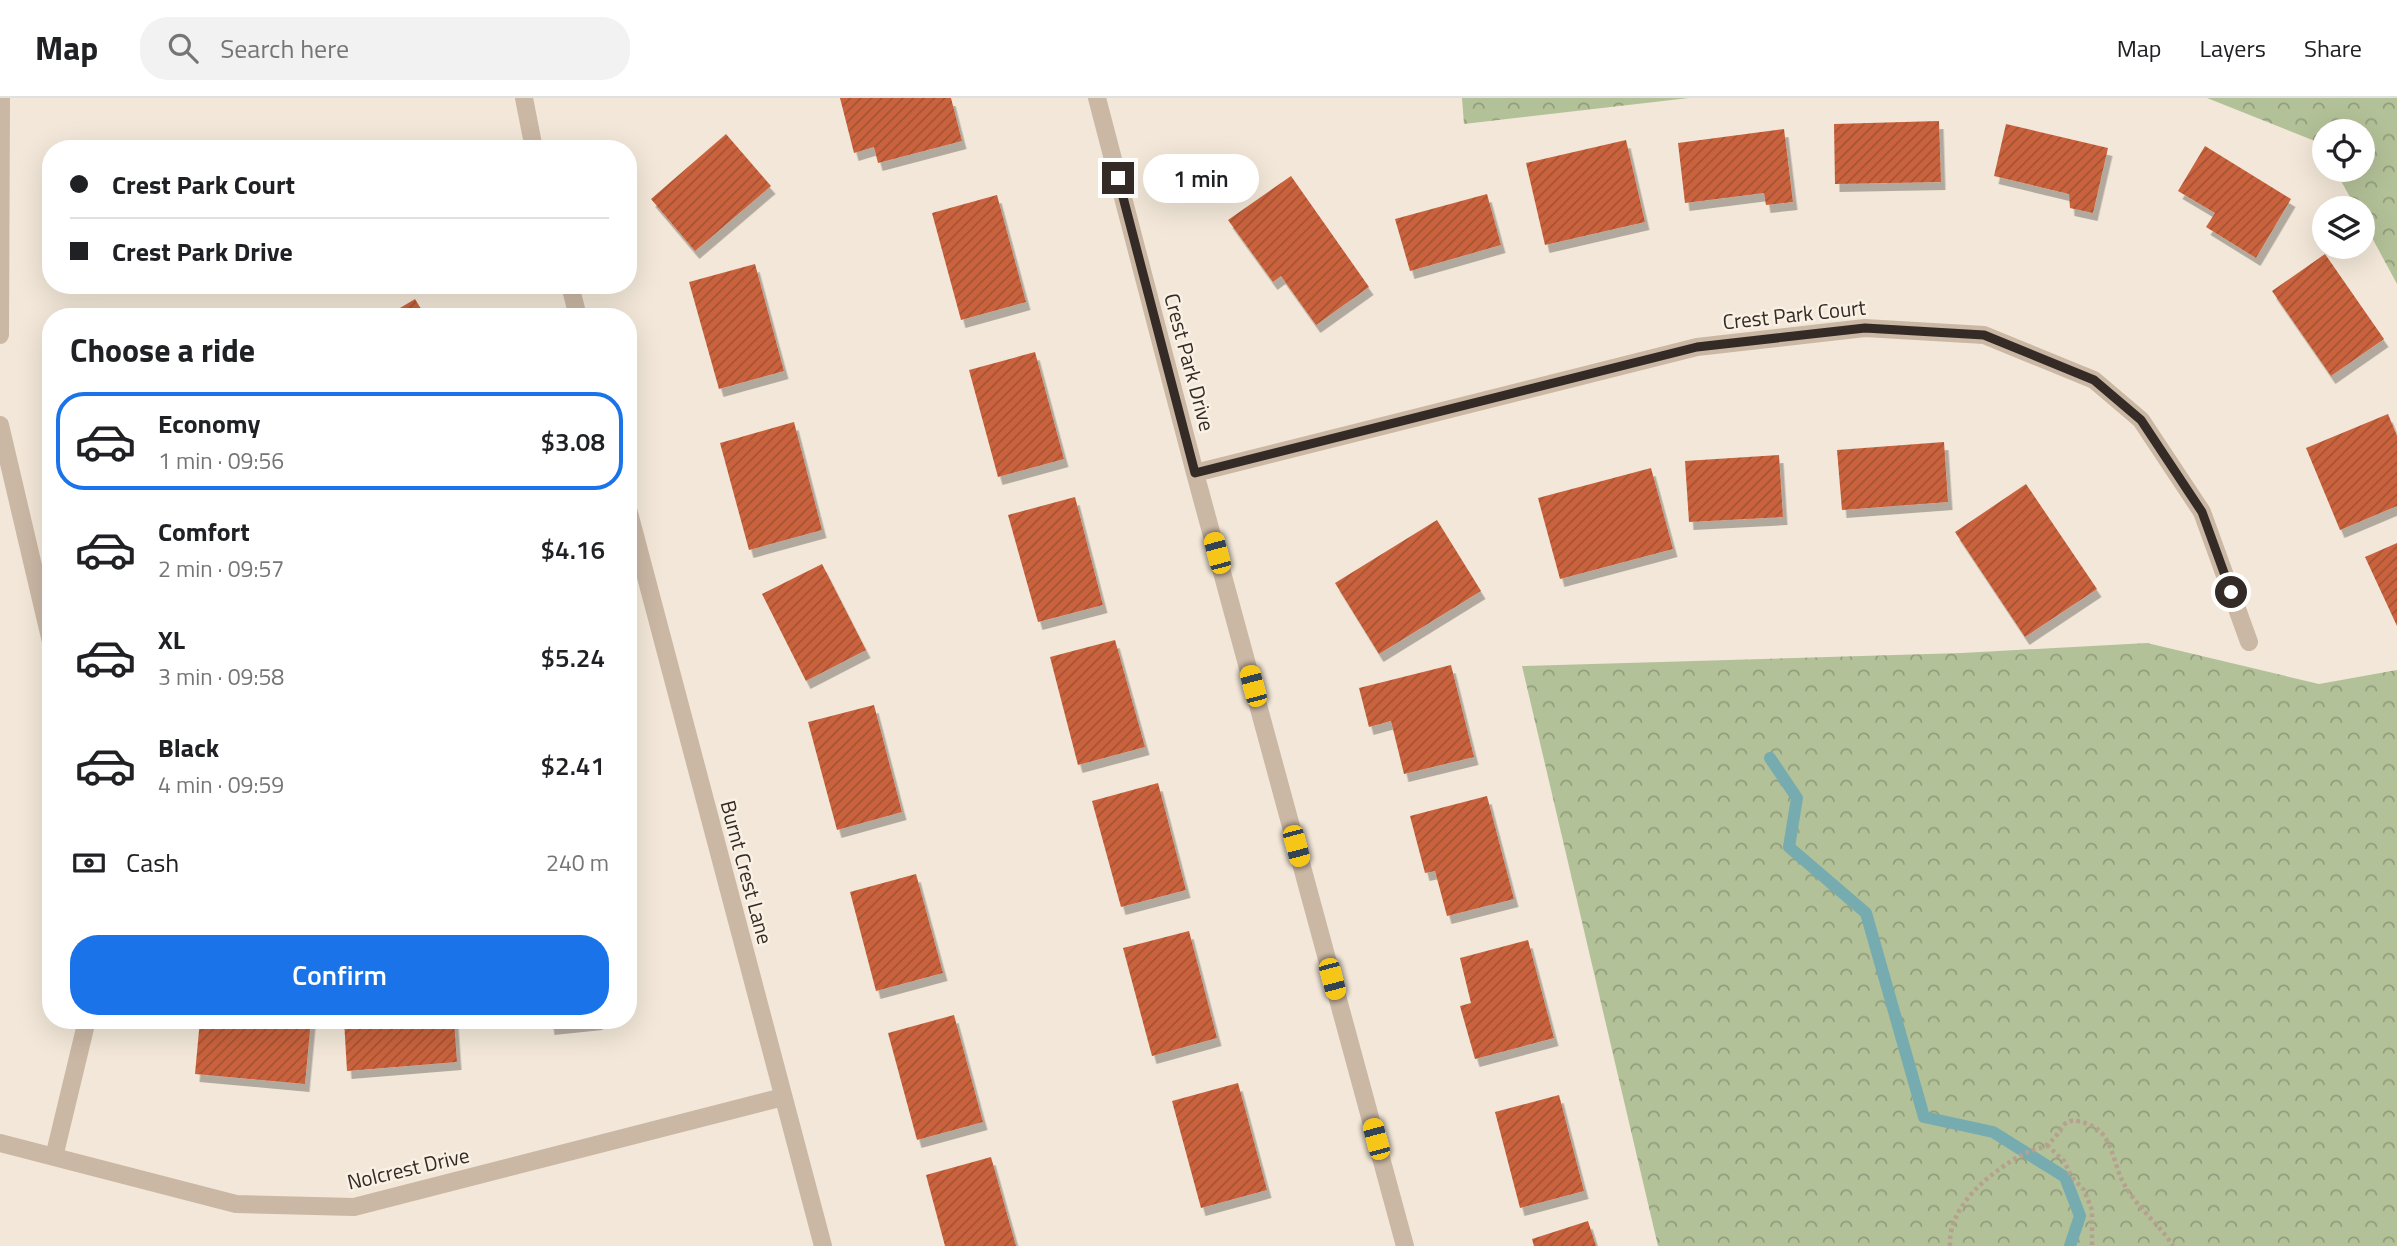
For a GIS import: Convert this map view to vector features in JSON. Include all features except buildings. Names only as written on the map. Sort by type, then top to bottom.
[{"type":"street","points":[[0,335],[1,98]]},
{"type":"street","points":[[524,98],[532,140]]},
{"type":"street","name":"Crest Park Drive","points":[[1097,98],[1195,473],[1405,1246]]},
{"type":"street","name":"Crest Park Court","points":[[1195,473],[1697,347],[1865,328],[1984,335],[2094,380],[2141,420],[2202,512],[2249,642]]},
{"type":"street","points":[[0,425],[42,604]]},
{"type":"street","name":"Burnt Crest Lane","points":[[637,543],[823,1246]]},
{"type":"street","points":[[54,1157],[85,1029]]},
{"type":"street","name":"Nolcrest Drive","points":[[0,1143],[236,1204],[354,1207],[783,1097]]},
{"type":"path","points":[[1950,1246],[1955,1219],[1978,1186],[2004,1165],[2031,1150],[2047,1145],[2062,1124],[2070,1121],[2091,1125],[2107,1137],[2122,1181],[2144,1214],[2163,1231],[2174,1246]]},
{"type":"path","points":[[2047,1145],[2064,1161],[2071,1176],[2084,1189],[2092,1210],[2092,1246]]},
{"type":"green space","points":[[1462,98],[1689,98],[1464,124]]},
{"type":"green space","points":[[2207,98],[2397,98],[2397,284],[2375,243],[2375,196],[2349,196],[2342,182],[2375,182],[2375,119],[2312,119],[2312,140]]},
{"type":"green space","points":[[2147,643],[2319,684],[2397,670],[2397,1246],[1658,1246],[1522,666],[1962,653]]},
{"type":"waterway","points":[[1770,758],[1797,798],[1789,847],[1866,913],[1924,1117],[1993,1132],[2065,1177],[2080,1216],[2070,1246]]},
{"type":"route","points":[[1118,178],[1195,473],[1697,347],[1865,328],[1984,335],[2094,380],[2141,420],[2202,512],[2231,592]]}]
